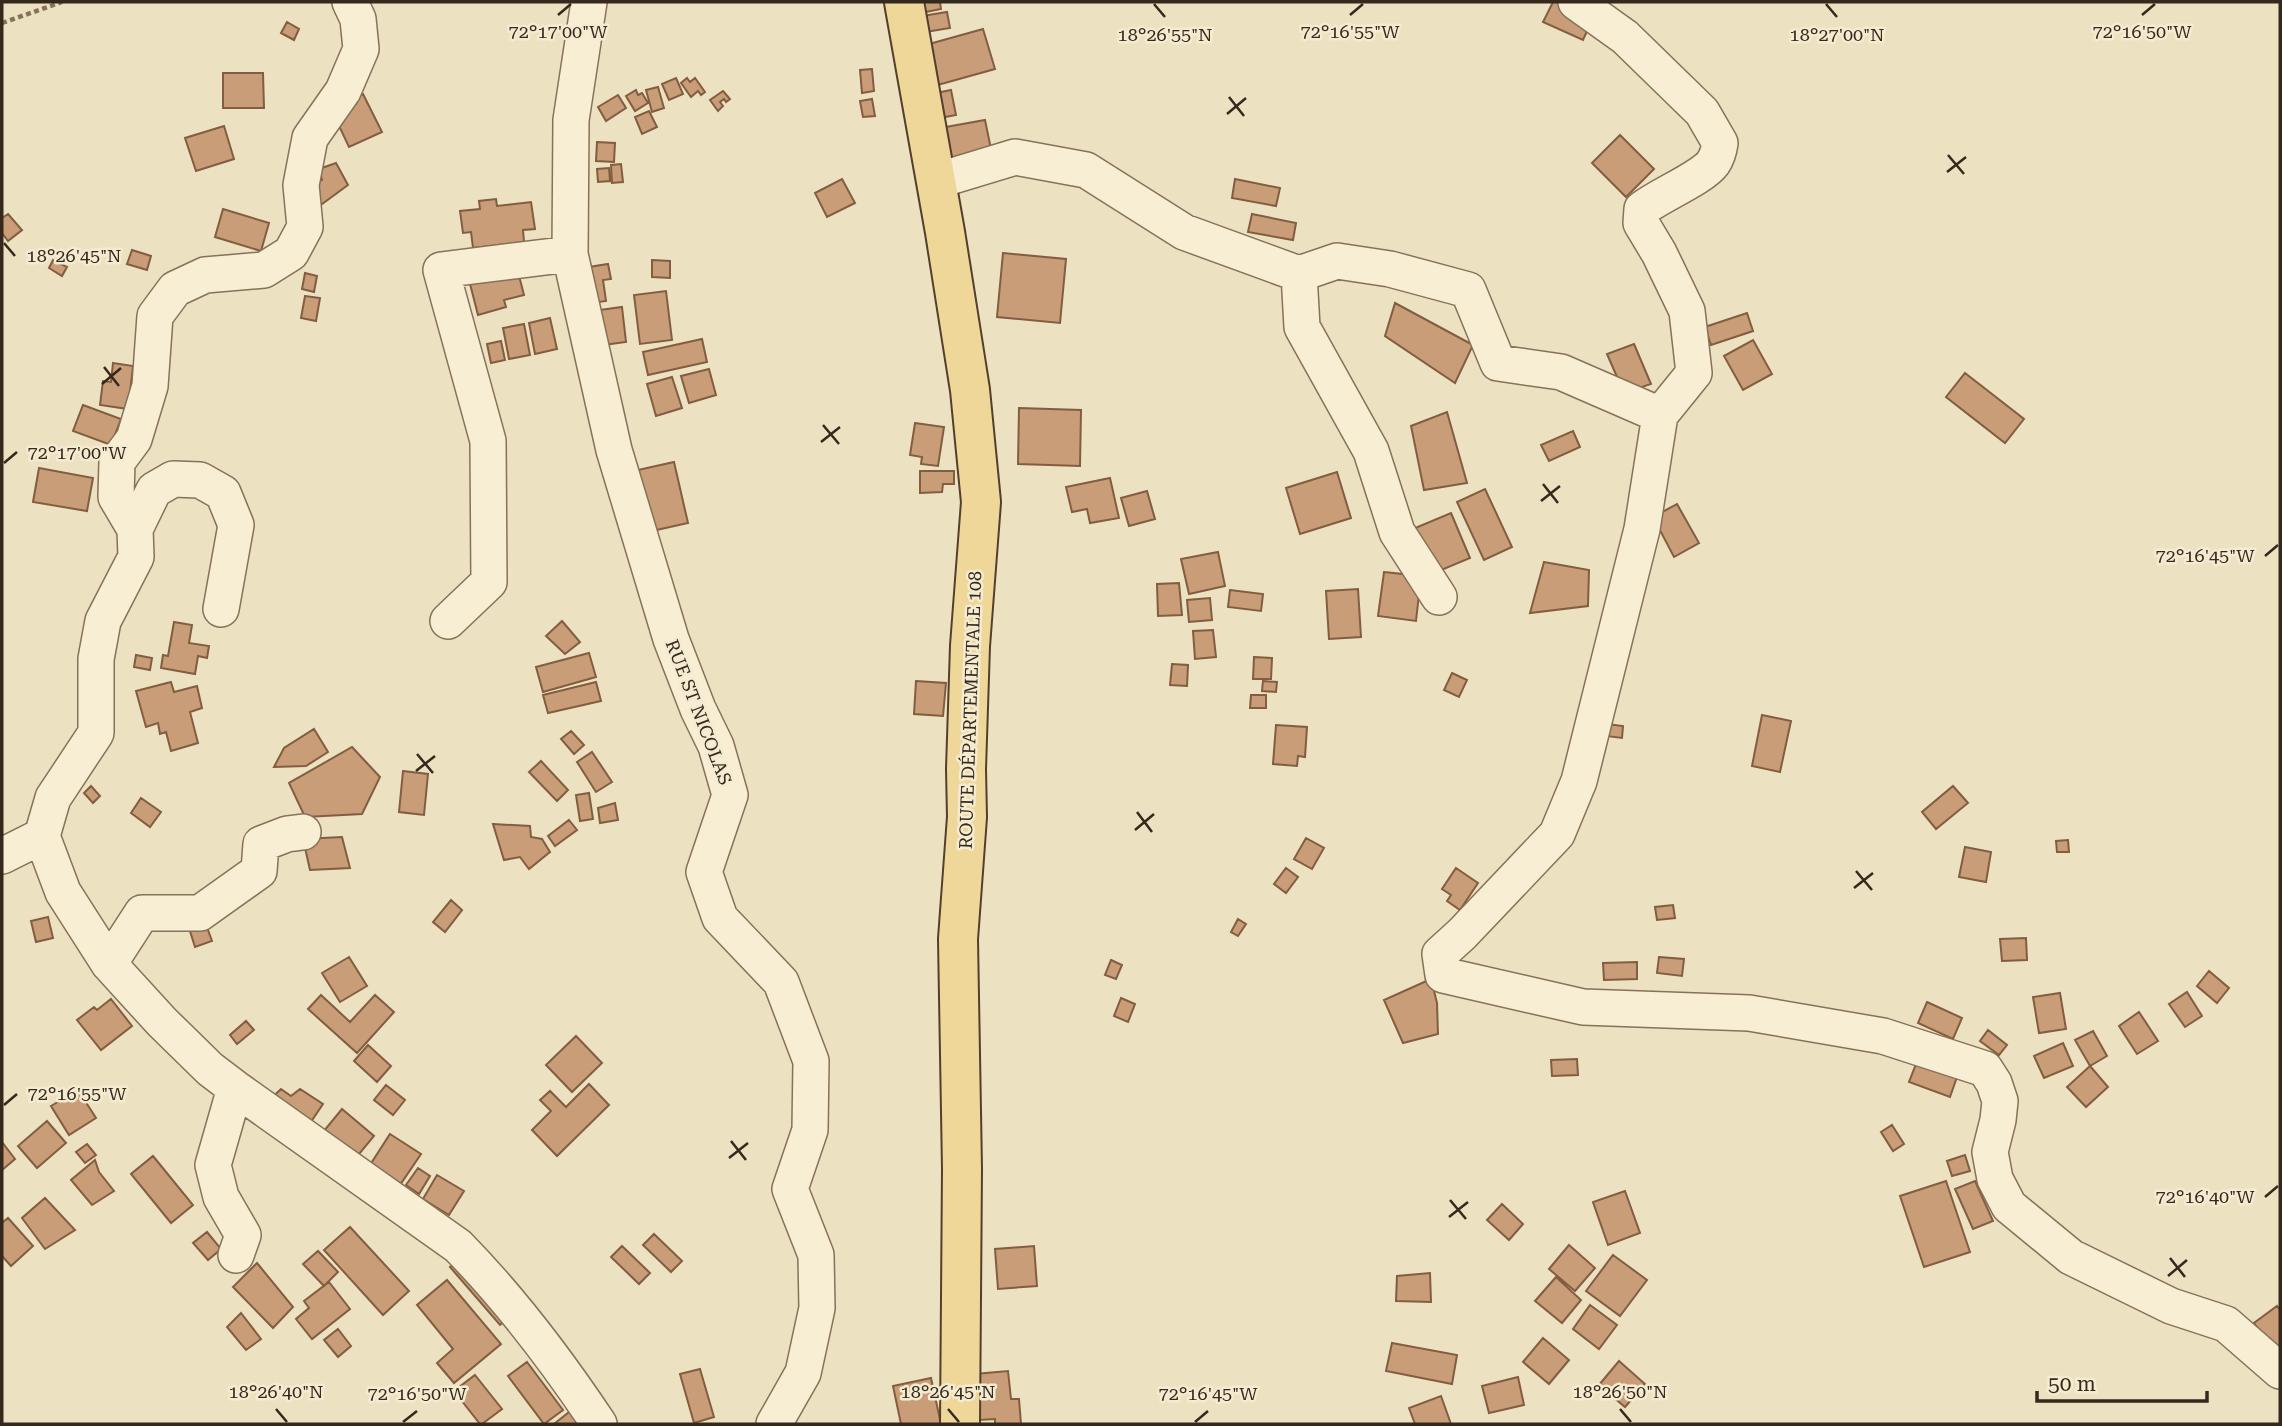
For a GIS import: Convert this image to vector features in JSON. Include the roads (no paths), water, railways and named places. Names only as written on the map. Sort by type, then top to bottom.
[{"type":"main road","name":"ROUTE DÉPARTEMENTALE 108","points":[[904,2],[970,390],[981,502],[970,646],[967,817],[958,939],[962,1169],[960,1424]]},
{"type":"street","points":[[135,529],[116,497],[117,462],[134,439],[150,386],[155,316],[175,289],[205,275],[264,270],[291,253],[305,227],[301,185],[310,138],[343,91],[360,49],[358,19],[350,2]]},
{"type":"street","name":"RUE ST NICOLAS","points":[[589,2],[571,120],[570,254],[625,485],[671,639],[698,709],[716,746],[730,795],[704,872],[720,918],[781,982],[810,1061],[810,1130],[790,1189],[816,1255],[817,1308],[803,1373],[774,1424]]},
{"type":"street","points":[[1576,2],[1635,46],[1702,112],[1720,143],[1712,164],[1705,171],[1655,199],[1643,209],[1641,223],[1687,311],[1694,373],[1660,415],[1642,529],[1579,781],[1557,834],[1440,954],[1443,975],[1583,1007],[1762,1015],[1882,1036],[1985,1069],[1994,1083],[2000,1101],[1990,1152],[1995,1178],[2009,1206],[2071,1257],[2171,1306],[2227,1324],[2280,1371]]},
{"type":"street","points":[[936,181],[1015,157],[1086,170],[1184,232],[1299,274],[1337,261],[1390,269],[1468,290],[1498,363],[1561,372],[1660,415]]},
{"type":"street","points":[[448,621],[489,582],[488,441],[441,270],[570,254]]},
{"type":"street","points":[[1299,274],[1302,327],[1371,451],[1397,532],[1439,597]]},
{"type":"street","points":[[221,608],[236,525],[223,493],[200,480],[173,479],[154,490],[135,529],[136,557],[103,621],[96,659],[96,733],[53,798],[42,836],[63,891],[109,964],[210,1069],[458,1247],[487,1275],[556,1360],[599,1424]]},
{"type":"street","points":[[109,964],[142,913],[200,913],[259,871],[261,844],[287,834],[303,832]]},
{"type":"street","points":[[2,856],[42,836]]},
{"type":"street","points":[[235,1088],[213,1166],[221,1197],[243,1235],[236,1255]]}]
